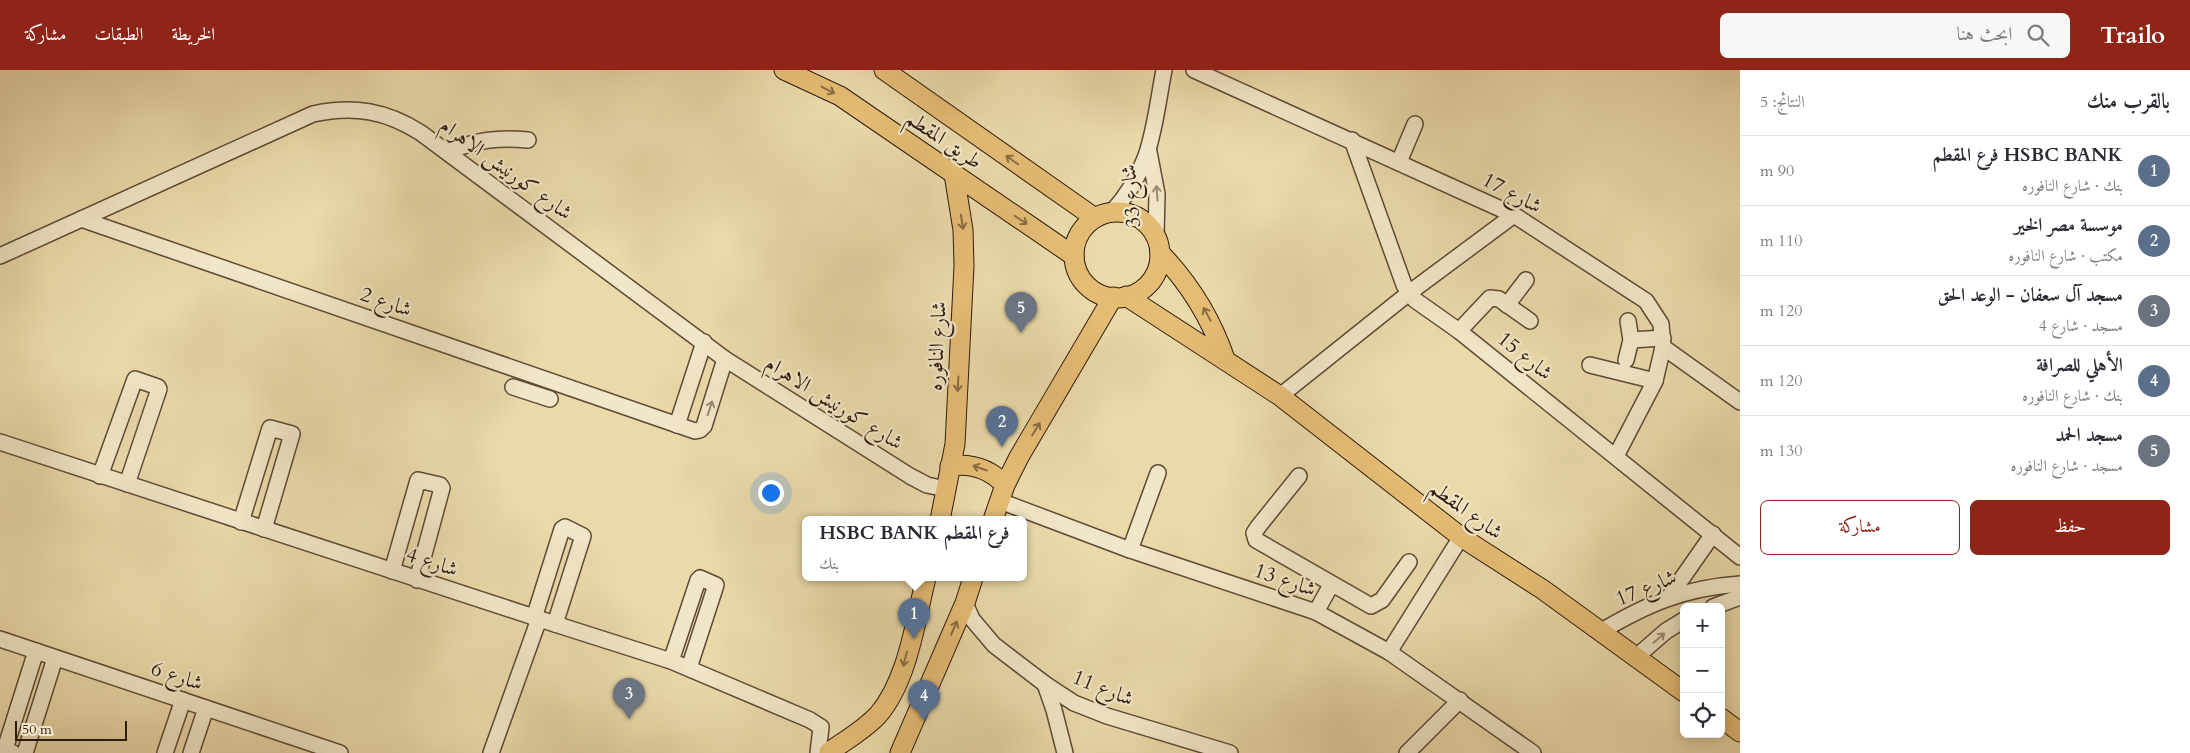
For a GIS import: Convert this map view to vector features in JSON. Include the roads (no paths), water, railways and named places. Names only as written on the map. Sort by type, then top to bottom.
[{"type":"main road","name":"طريق المقطم","points":[[784,70],[840,96],[1074,256]]},
{"type":"main road","name":"طريق المقطم","points":[[884,70],[1103,215]]},
{"type":"main road","name":"شارع النافوره","points":[[943,516],[946,489],[955,444],[964,257],[963,230],[954,174]]},
{"type":"main road","points":[[1158,244],[1158,270],[1148,284],[1134,294],[1120,297],[1089,287],[1079,273],[1074,256],[1075,247],[1082,231],[1103,215],[1121,212],[1138,217],[1151,228],[1158,244],[1200,302],[1218,339],[1225,359]]},
{"type":"main road","points":[[994,516],[1002,493],[1024,449],[1120,297]]},
{"type":"main road","name":"شارع المقطم","points":[[1120,297],[1225,359],[1280,396],[1462,537],[1542,589],[1680,689]]},
{"type":"main road","points":[[950,466],[960,465],[980,468],[998,478],[1002,493]]},
{"type":"main road","points":[[822,752],[863,729],[877,716],[898,684],[925,581]]},
{"type":"main road","points":[[900,753],[972,581]]},
{"type":"main road","points":[[1725,721],[1740,732]]},
{"type":"main road","points":[[822,752],[856,753]]},
{"type":"street","name":"شارع 33","points":[[1103,215],[1132,187],[1149,152],[1164,70]]},
{"type":"street","name":"شارع 17","points":[[1194,70],[1514,215],[1646,301],[1661,324],[1663,343]]},
{"type":"street","name":"شارع كورنيش الاهرام","points":[[0,256],[296,121],[332,110],[370,110],[406,123],[448,152],[726,359],[910,476],[927,485],[946,489]]},
{"type":"street","points":[[1399,162],[1415,124]]},
{"type":"street","points":[[448,152],[468,143],[488,139],[528,140]]},
{"type":"street","name":"شارع 15","points":[[1352,140],[1400,276],[1409,293],[1422,305],[1460,331],[1740,556]]},
{"type":"street","name":"شارع 33","points":[[1149,152],[1157,194],[1158,244]]},
{"type":"street","points":[[1280,396],[1409,293],[1514,215]]},
{"type":"street","name":"شارع 2","points":[[81,219],[695,431],[700,430],[704,426],[726,359]]},
{"type":"street","points":[[1507,305],[1526,280]]},
{"type":"street","points":[[1460,331],[1490,298],[1495,297],[1530,322]]},
{"type":"street","points":[[1626,360],[1631,340],[1628,321]]},
{"type":"street","points":[[1631,340],[1663,343],[1740,402]]},
{"type":"street","points":[[677,425],[704,342]]},
{"type":"street","points":[[1616,456],[1654,381],[1663,343]]},
{"type":"street","points":[[1590,365],[1654,381]]},
{"type":"street","points":[[532,393],[538,377]]},
{"type":"street","points":[[100,476],[132,381],[135,379],[150,384],[159,390],[127,484]]},
{"type":"street","points":[[513,387],[550,399]]},
{"type":"street","points":[[241,522],[270,428],[292,434],[264,529]]},
{"type":"street","name":"شارع 4","points":[[0,442],[417,580],[672,661],[799,714],[821,727],[822,752]]},
{"type":"street","points":[[1130,550],[1158,473]]},
{"type":"street","points":[[1299,476],[1258,527],[1254,533],[1256,540],[1364,604],[1377,605],[1409,562]]},
{"type":"street","points":[[392,571],[417,481],[420,479],[440,485],[442,488],[417,580]]},
{"type":"street","name":"شارع 13","points":[[1002,493],[1130,550],[1316,612],[1389,652],[1532,752]]},
{"type":"street","points":[[491,753],[537,618],[562,529],[565,527],[583,536],[555,624]]},
{"type":"street","points":[[1668,597],[1713,534]]},
{"type":"street","points":[[1389,652],[1462,537]]},
{"type":"street","points":[[672,661],[698,580],[700,578],[713,582],[716,585],[689,668]]},
{"type":"street","name":"شارع 17","points":[[1600,632],[1634,612],[1668,597],[1740,584]]},
{"type":"street","points":[[1316,612],[1331,585]]},
{"type":"street","points":[[1723,603],[1740,596]]},
{"type":"street","name":"شارع 11","points":[[964,603],[982,633],[1045,684],[1067,699],[1091,710],[1230,753]]},
{"type":"street","name":"شارع 17","points":[[1636,658],[1666,631],[1680,622]]},
{"type":"street","name":"شارع 6","points":[[0,640],[206,708],[331,752]]},
{"type":"street","points":[[13,753],[5,748],[36,652]]},
{"type":"street","points":[[24,753],[55,658]]},
{"type":"street","points":[[1045,684],[1065,753]]},
{"type":"street","points":[[165,753],[182,700]]},
{"type":"street","points":[[1407,753],[1460,700]]},
{"type":"street","points":[[191,753],[206,708]]},
{"type":"place","name":"مسجد الحمد","points":[[1021,333]]},
{"type":"place","name":"موسسة مصر الخير","points":[[1002,447]]},
{"type":"place","name":"HSBC BANK فرع المقطم","points":[[914,639]]},
{"type":"place","name":"مسجد آل سعفان - الوعد الحق","points":[[629,719]]},
{"type":"place","name":"الأهلي للصرافة","points":[[924,721]]}]
